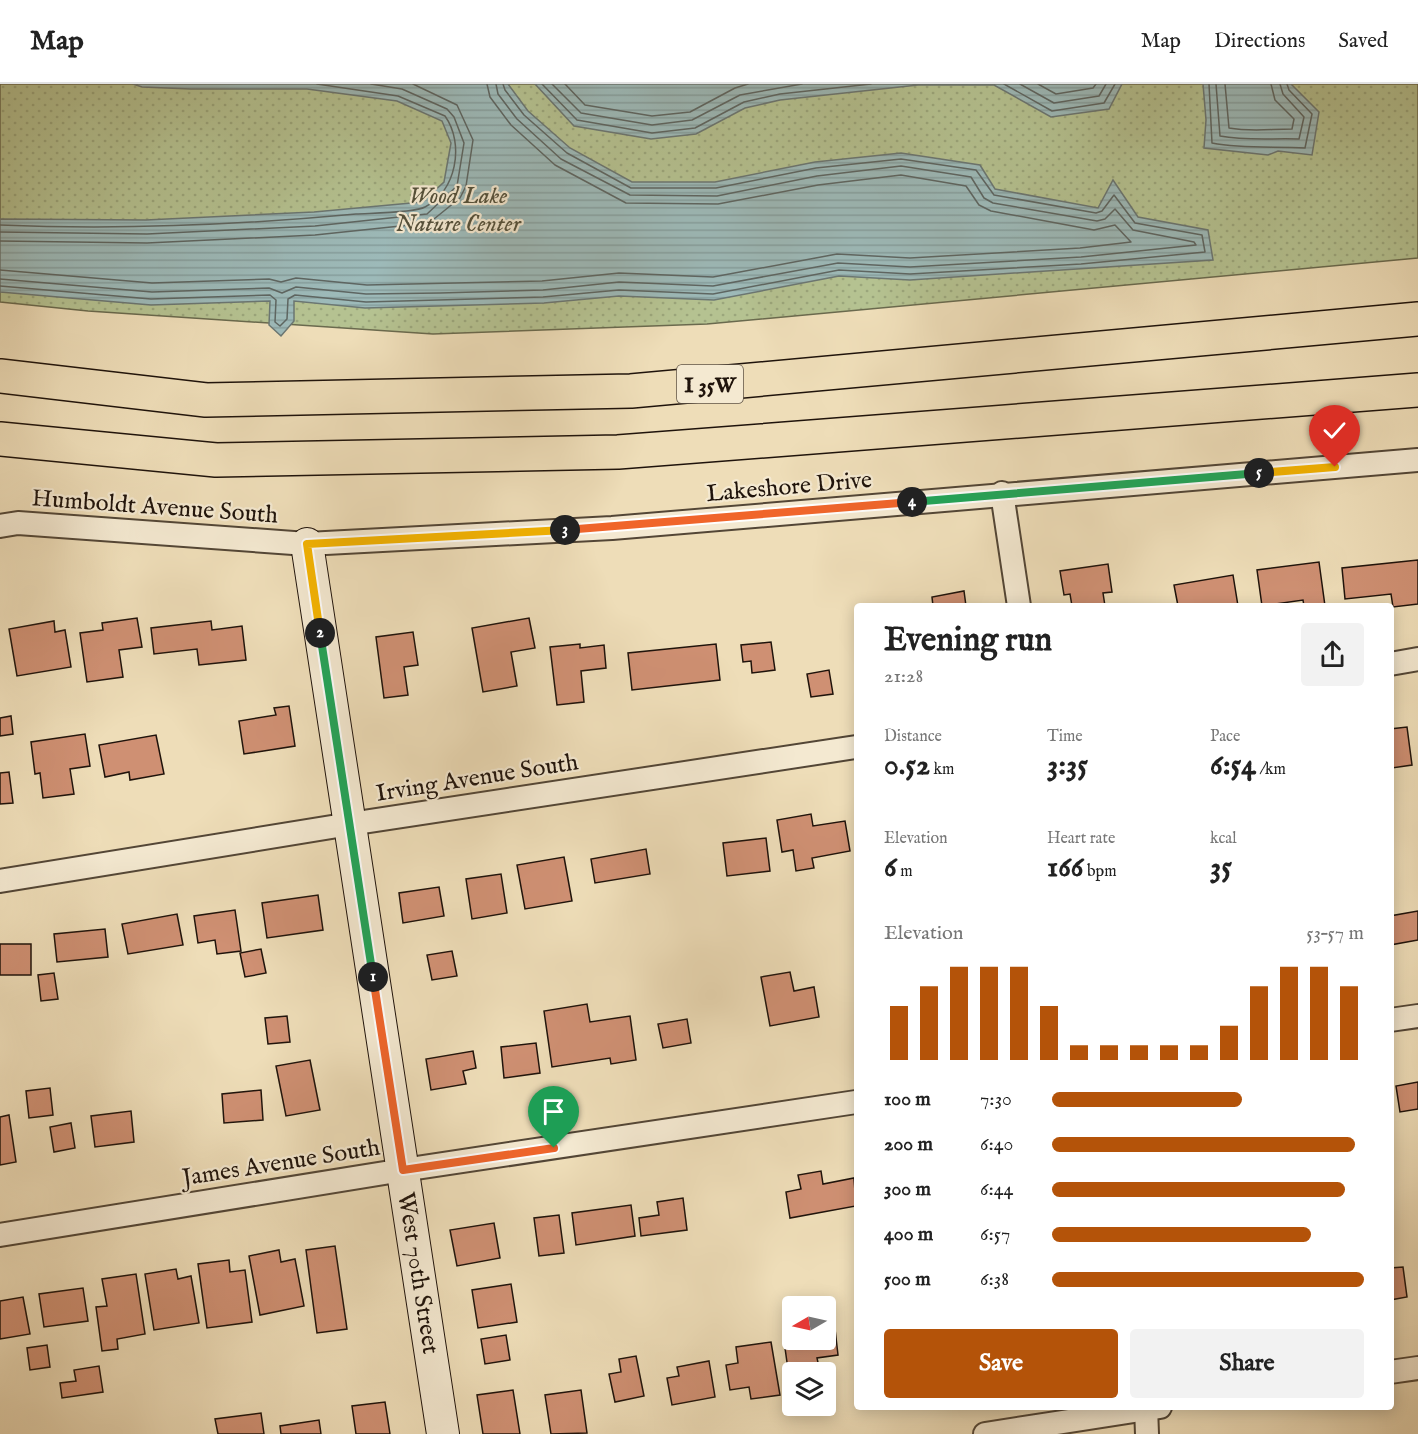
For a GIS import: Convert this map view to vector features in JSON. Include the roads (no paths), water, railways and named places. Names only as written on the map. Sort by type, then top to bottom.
[{"type":"highway","name":"I 35W","points":[[0,376],[206,400],[631,391],[1418,319]]},
{"type":"highway","points":[[0,439],[216,460],[618,452],[1418,390]]},
{"type":"street","name":"Lakeshore Drive","points":[[307,544],[612,528],[1002,493],[1418,460]]},
{"type":"street","points":[[1002,493],[1019,603]]},
{"type":"street","name":"Humboldt Avenue South","points":[[0,526],[18,523],[307,544]]},
{"type":"street","name":"West 70th Street","points":[[307,544],[444,1434]]},
{"type":"street","points":[[1394,663],[1418,659]]},
{"type":"street","name":"Irving Avenue South","points":[[0,881],[350,824],[854,747]]},
{"type":"street","points":[[1394,1019],[1418,1016]]},
{"type":"street","name":"James Avenue South","points":[[0,1235],[403,1170],[854,1102]]},
{"type":"street","points":[[1394,1371],[1418,1368]]},
{"type":"street","points":[[985,1434],[1138,1410]]},
{"type":"street","points":[[1147,1434],[1151,1410]]},
{"type":"water","points":[[133,84],[508,84],[528,111],[570,148],[632,182],[715,182],[815,162],[901,153],[980,165],[995,189],[1098,208],[1113,180],[1138,217],[1208,230],[1213,260],[910,280],[839,276],[714,300],[619,296],[544,303],[365,308],[294,301],[294,321],[281,336],[269,325],[270,301],[151,305],[0,292],[0,219],[146,220],[314,212],[422,202],[444,182],[451,143],[442,121],[397,101],[307,89],[191,89],[142,87]]},
{"type":"water","points":[[535,84],[1122,84],[1109,109],[1051,117],[994,85],[918,85],[780,100],[745,108],[696,134],[651,139],[574,126]]},
{"type":"water","points":[[1203,84],[1291,84],[1319,112],[1312,155],[1278,151],[1268,155],[1204,148],[1206,120]]},
{"type":"park label","name":"Wood Lake Nature Center","points":[[458,209]]}]
